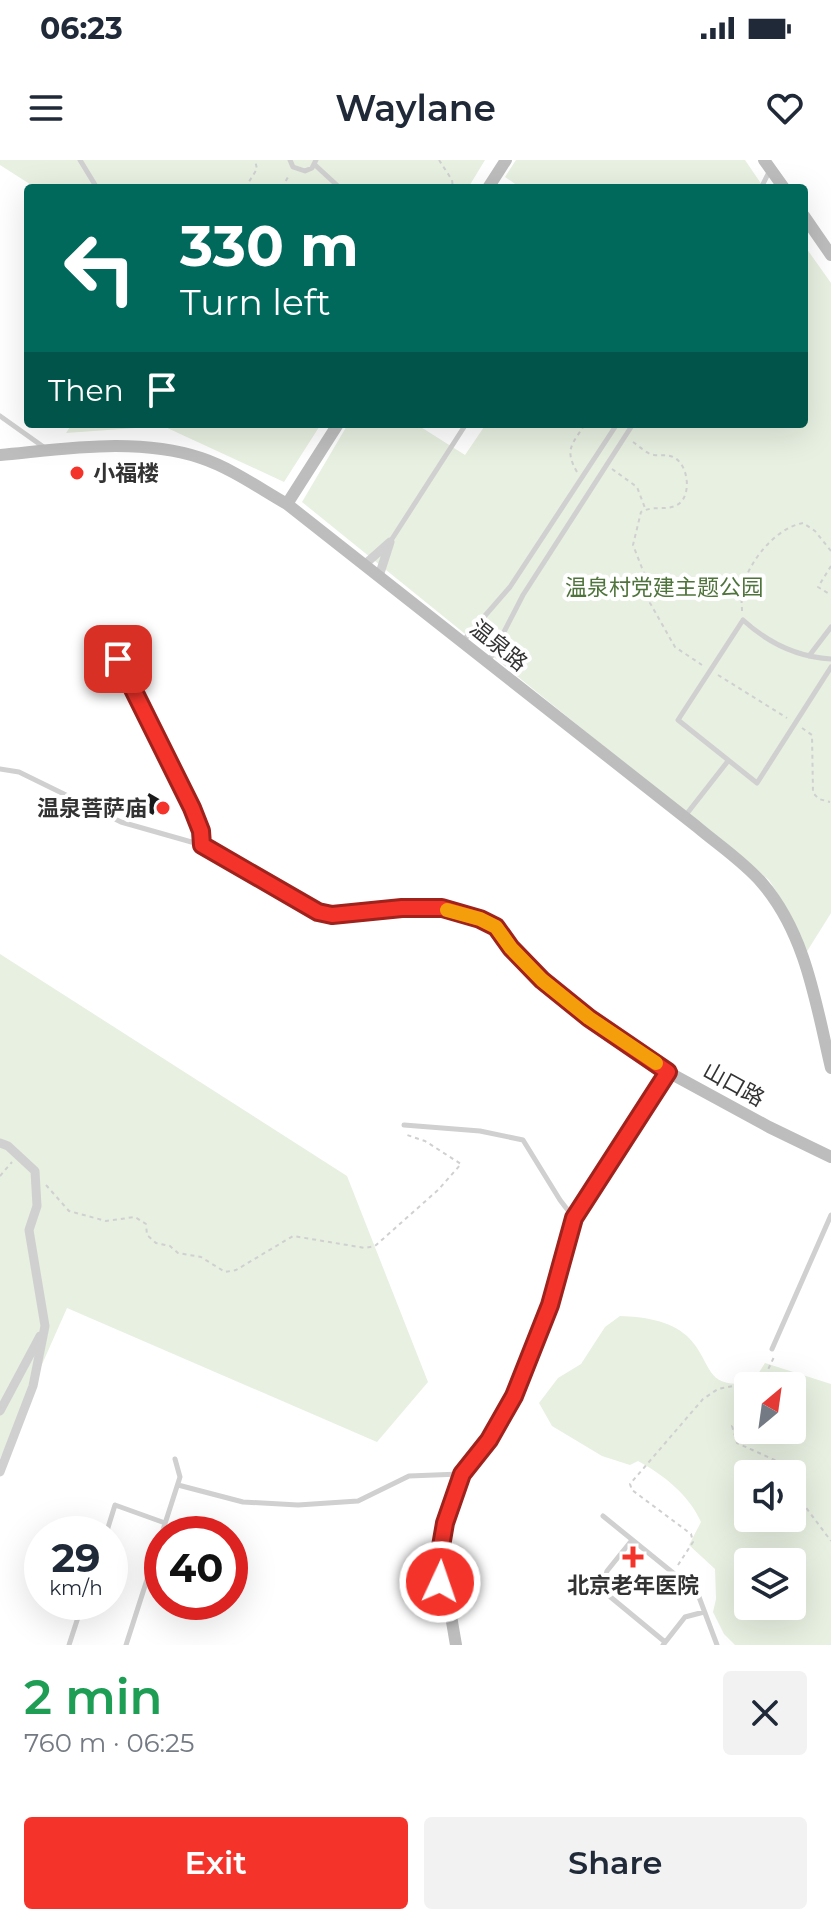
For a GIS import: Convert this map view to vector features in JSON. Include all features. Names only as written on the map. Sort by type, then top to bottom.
[{"type":"main road","points":[[491,184],[506,160]]},
{"type":"main road","points":[[767,165],[781,184]]},
{"type":"main road","points":[[808,222],[831,255]]},
{"type":"main road","points":[[287,504],[335,428]]},
{"type":"main road","name":"温泉路","points":[[0,455],[111,446],[161,450],[201,458],[240,476],[287,504],[489,661],[761,881],[783,912],[809,978],[831,1068]]},
{"type":"main road","name":"山口路","points":[[456,1645],[450,1610],[440,1582],[440,1552],[445,1523],[462,1474],[489,1440],[514,1396],[550,1305],[574,1218],[668,1072],[831,1157]]},
{"type":"street","points":[[364,565],[390,542]]},
{"type":"street","points":[[379,576],[390,542]]},
{"type":"street","points":[[0,1143],[35,1171],[37,1206],[29,1230],[45,1326],[33,1386],[0,1472]]},
{"type":"street","points":[[0,1411],[45,1326]]},
{"type":"lane","points":[[80,160],[95,184]]},
{"type":"lane","points":[[290,160],[293,167],[305,171],[315,162],[336,184]]},
{"type":"lane","points":[[0,416],[50,451]]},
{"type":"lane","points":[[390,542],[463,428]]},
{"type":"lane","points":[[463,641],[510,587],[614,428]]},
{"type":"lane","points":[[489,661],[523,595],[630,428]]},
{"type":"lane","points":[[580,479],[592,487]]},
{"type":"lane","points":[[831,659],[809,656],[770,643],[743,620],[678,720],[757,783],[831,667]]},
{"type":"lane","points":[[809,656],[831,627]]},
{"type":"lane","points":[[118,659],[192,808],[201,831],[202,845]]},
{"type":"lane","points":[[684,817],[728,761]]},
{"type":"lane","points":[[0,769],[19,772],[121,822],[202,845],[318,912],[332,915],[402,908],[442,908],[480,919],[496,927],[511,948],[542,980],[589,1018],[668,1072]]},
{"type":"lane","points":[[404,1125],[480,1131],[523,1140],[574,1218]]},
{"type":"lane","points":[[772,1349],[831,1215]]},
{"type":"lane","points":[[167,1516],[180,1477],[175,1459]]},
{"type":"lane","points":[[178,1485],[243,1502],[298,1505],[358,1501],[409,1476],[462,1474]]},
{"type":"lane","points":[[112,1516],[115,1505],[146,1516]]},
{"type":"lane","points":[[603,1516],[699,1597],[717,1645]]},
{"type":"lane","points":[[632,1540],[607,1571],[602,1590],[664,1644],[685,1617],[704,1612]]},
{"type":"lane","points":[[126,1645],[144,1589]]},
{"type":"lane","points":[[69,1645],[77,1620]]},
{"type":"path","points":[[248,184],[257,169],[255,160]]},
{"type":"path","points":[[439,160],[452,184]]},
{"type":"path","points":[[284,184],[293,167]]},
{"type":"path","points":[[580,479],[569,456],[569,449],[582,428]]},
{"type":"path","points":[[625,436],[651,455],[674,457],[681,463],[685,475],[687,489],[684,499],[677,505],[645,509],[635,527],[633,545],[651,591],[650,603],[675,647],[812,735],[813,793],[819,799],[830,802]]},
{"type":"path","points":[[606,465],[637,487],[645,509]]},
{"type":"path","points":[[743,620],[741,588],[755,559],[788,526],[803,523],[815,531],[831,551]]},
{"type":"path","points":[[831,566],[818,587],[831,595]]},
{"type":"path","points":[[35,1171],[69,1211],[106,1221],[135,1217],[146,1224],[147,1235],[156,1243],[170,1246],[178,1253],[201,1257],[225,1272],[236,1270],[293,1236],[365,1248],[375,1246],[438,1190],[461,1164],[425,1141],[399,1132],[404,1125]]},
{"type":"path","points":[[0,1176],[17,1154]]},
{"type":"path","points":[[767,1372],[775,1358],[770,1355],[772,1349]]},
{"type":"path","points":[[672,1572],[693,1542],[691,1534],[632,1490],[630,1484],[703,1399],[718,1389],[734,1386]]},
{"type":"path","points":[[739,1444],[775,1460]]},
{"type":"path","points":[[806,1504],[831,1541]]},
{"type":"green space","points":[[0,160],[485,160],[470,184],[30,184],[0,165]]},
{"type":"green space","points":[[516,160],[745,160],[761,184],[515,184],[505,177]]},
{"type":"green space","name":"温泉村党建主题公园","points":[[808,251],[831,283],[831,913],[806,953],[788,910],[769,880],[302,502],[346,428],[422,428],[465,455],[483,428],[808,428]]},
{"type":"green space","points":[[69,428],[135,428],[66,433]]},
{"type":"green space","points":[[167,428],[318,428],[284,482]]},
{"type":"green space","points":[[0,954],[347,1176],[428,1382],[377,1442],[67,1308],[0,1459]]},
{"type":"green space","points":[[620,1316],[672,1326],[687,1336],[717,1378],[734,1384],[734,1444],[806,1444],[806,1376],[831,1384],[831,1645],[735,1645],[724,1634],[713,1612],[715,1569],[689,1545],[701,1522],[683,1495],[666,1479],[638,1461],[630,1465],[602,1456],[552,1426],[539,1403],[558,1378],[581,1364],[605,1327]]},
{"type":"green space","points":[[765,1363],[793,1372],[759,1372]]},
{"type":"building","points":[[149,793],[161,800],[153,815],[141,808]]},
{"type":"slow traffic","points":[[447,910],[496,927],[511,948],[542,980],[589,1018],[656,1063]]},
{"type":"place","name":"小福楼","points":[[77,473]]},
{"type":"place","name":"温泉菩萨庙","points":[[163,808]]},
{"type":"place","name":"北京老年医院","points":[[633,1557]]},
{"type":"route","points":[[118,659],[192,808],[201,831],[202,845],[318,912],[332,915],[402,908],[442,908],[480,919],[496,927],[511,948],[542,980],[589,1018],[668,1072],[574,1218],[550,1305],[514,1396],[489,1440],[462,1474],[445,1523],[440,1552],[440,1582]]}]
